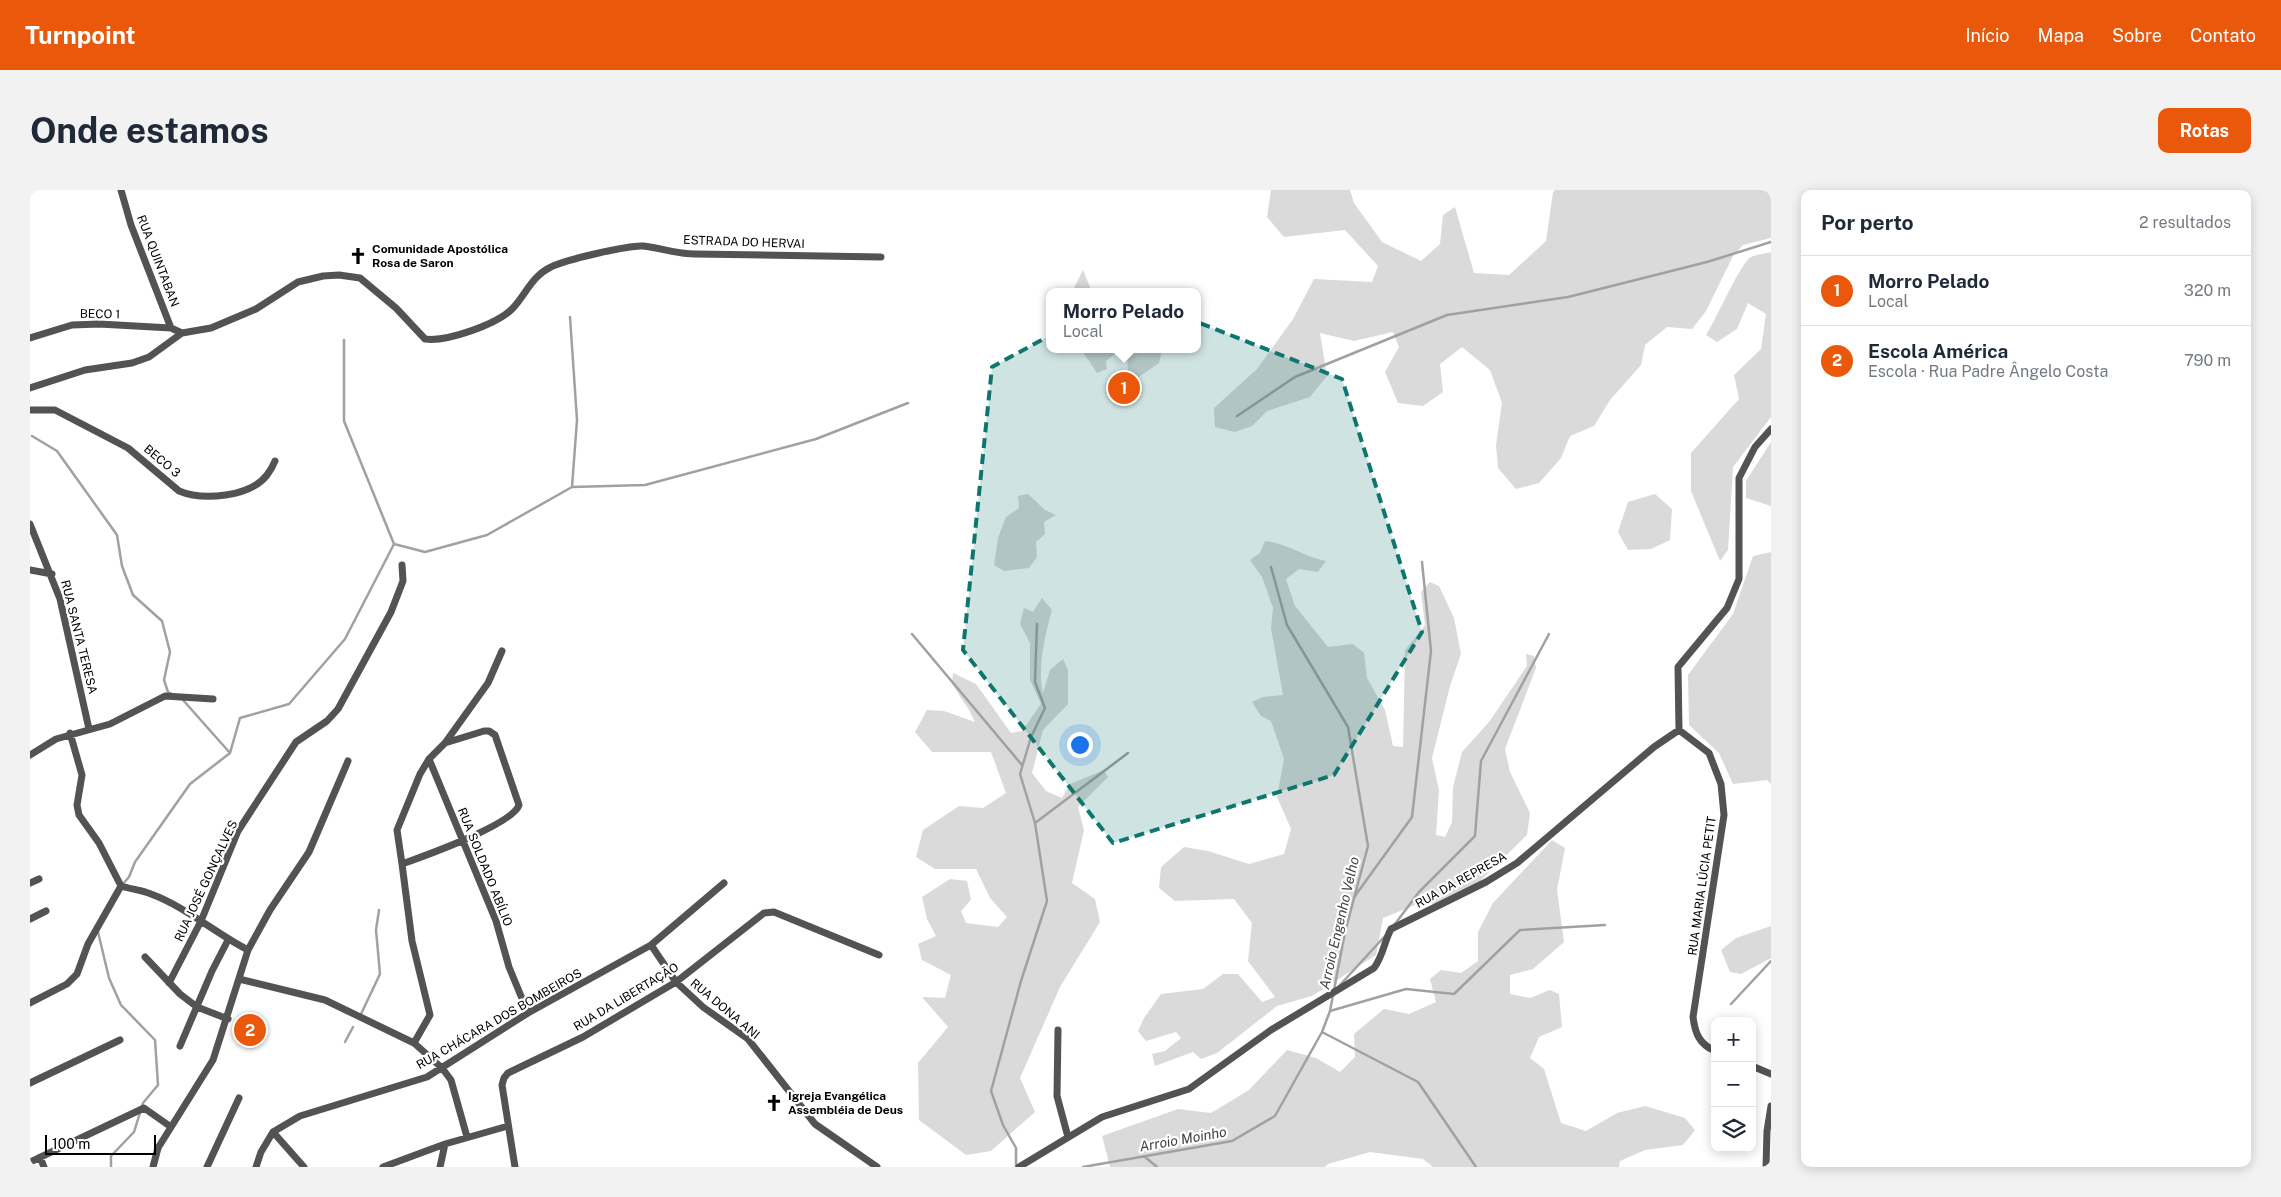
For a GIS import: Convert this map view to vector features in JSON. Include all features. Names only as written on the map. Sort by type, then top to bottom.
[{"type":"street","name":"RUA QUINTABAN","points":[[121,190],[131,225],[171,328]]},
{"type":"street","name":"ESTRADA DO HERVAI","points":[[182,333],[211,328],[256,309],[298,282],[323,276],[339,275],[360,278],[396,308],[425,339],[442,339],[497,320],[512,309],[532,282],[551,266],[576,258],[641,246],[691,254],[881,257]]},
{"type":"street","name":"BECO 1","points":[[30,338],[72,325],[99,324],[171,328]]},
{"type":"street","points":[[30,388],[86,370],[132,363],[149,357],[182,333],[171,328]]},
{"type":"street","name":"BECO 3","points":[[30,410],[55,410],[128,448],[179,491],[186,494],[226,496],[240,492],[267,476],[275,462]]},
{"type":"street","points":[[1679,730],[1678,667],[1727,608],[1739,579],[1739,478],[1755,447],[1771,429]]},
{"type":"street","name":"RUA SANTA TERESA","points":[[30,524],[52,574],[60,598],[89,729]]},
{"type":"street","name":"RUA JOSÉ GONÇALVES","points":[[169,983],[201,921],[238,831],[296,742],[327,720],[338,709],[391,612],[403,581],[402,565]]},
{"type":"street","points":[[30,570],[52,574]]},
{"type":"street","points":[[414,1043],[430,1015],[412,941],[397,830],[420,774],[429,759],[445,743],[488,683],[502,651]]},
{"type":"street","points":[[30,755],[56,739],[110,724],[165,696],[214,699]]},
{"type":"street","name":"RUA MARIA LÚCIA PETIT","points":[[1679,730],[1709,753],[1722,792],[1724,815],[1693,1016],[1695,1032],[1703,1045],[1711,1049]]},
{"type":"street","name":"RUA DA REPRESA","points":[[1019,1167],[1102,1117],[1189,1089],[1271,1030],[1368,972],[1381,959],[1387,936],[1391,929],[1486,882],[1517,863],[1654,747],[1679,730]]},
{"type":"street","points":[[402,864],[462,841],[501,821],[517,811],[519,806],[495,735],[489,731],[484,731],[445,743]]},
{"type":"street","points":[[70,734],[82,775],[77,805],[79,815],[99,843],[121,886],[151,894],[201,921],[228,940],[248,950]]},
{"type":"street","name":"RUA SOLDADO ABÍLIO","points":[[429,759],[496,921],[509,967],[528,1013]]},
{"type":"street","points":[[153,1167],[158,1148],[213,1060],[228,1019],[248,950],[270,910],[309,852],[348,761]]},
{"type":"street","points":[[30,883],[39,880]]},
{"type":"street","name":"RUA CHÁCARA DOS BOMBEIROS","points":[[256,1167],[260,1152],[273,1132],[300,1116],[427,1077],[528,1013],[651,945],[724,883]]},
{"type":"street","points":[[30,1003],[67,984],[82,966],[88,944],[121,886]]},
{"type":"street","points":[[30,919],[46,911]]},
{"type":"street","name":"RUA DA LIBERTAÇÃO","points":[[515,1167],[502,1084],[508,1073],[583,1037],[676,982],[764,913],[774,912],[879,955]]},
{"type":"street","points":[[180,1046],[212,971],[228,940]]},
{"type":"street","name":"RUA DONA ANI","points":[[651,945],[676,982],[703,1007],[748,1039],[815,1124],[877,1167]]},
{"type":"street","points":[[145,957],[169,983],[197,1007],[228,1019]]},
{"type":"street","points":[[240,979],[325,1000],[414,1043],[442,1068],[451,1080],[467,1137]]},
{"type":"street","points":[[1058,1030],[1057,1096],[1068,1137]]},
{"type":"street","points":[[30,1083],[120,1040]]},
{"type":"street","points":[[1756,1068],[1771,1074]]},
{"type":"street","points":[[207,1167],[238,1098]]},
{"type":"street","points":[[1766,1167],[1766,1131],[1771,1106]]},
{"type":"street","points":[[30,1162],[141,1109],[171,1127]]},
{"type":"street","points":[[383,1167],[445,1144],[508,1126]]},
{"type":"street","points":[[273,1132],[304,1167]]},
{"type":"street","points":[[440,1167],[445,1144]]},
{"type":"street","points":[[40,1158],[44,1167]]},
{"type":"highlighted area","points":[[1126,294],[1342,379],[1422,632],[1334,775],[1113,843],[963,650],[992,367]]},
{"type":"shaded area","points":[[1271,190],[1350,190],[1354,203],[1382,242],[1421,261],[1440,244],[1443,215],[1455,207],[1474,273],[1509,275],[1546,241],[1553,192],[1555,190],[1771,190],[1771,238],[1743,245],[1733,256],[1706,311],[1692,329],[1667,327],[1645,345],[1641,365],[1610,400],[1594,426],[1570,436],[1561,458],[1539,483],[1516,489],[1498,468],[1496,445],[1502,403],[1490,370],[1462,347],[1440,364],[1443,392],[1423,406],[1398,403],[1385,372],[1399,347],[1393,332],[1354,341],[1320,333],[1327,376],[1310,397],[1267,411],[1252,426],[1235,432],[1215,427],[1214,408],[1257,369],[1293,319],[1314,279],[1372,282],[1378,266],[1345,230],[1284,237],[1267,217]]},
{"type":"shaded area","points":[[1771,252],[1771,417],[1733,467],[1728,550],[1720,561],[1691,491],[1691,453],[1739,399],[1734,375],[1761,349],[1766,314],[1748,303],[1737,329],[1717,342],[1706,335],[1747,261],[1753,256]]},
{"type":"shaded area","points":[[1083,270],[1090,288],[1074,288]]},
{"type":"shaded area","points":[[1084,353],[1115,353],[1106,361],[1107,369],[1097,373]]},
{"type":"shaded area","points":[[1127,353],[1161,353],[1159,363],[1139,377],[1128,373]]},
{"type":"shaded area","points":[[1771,442],[1771,506],[1746,498],[1746,481]]},
{"type":"shaded area","points":[[1028,494],[1045,510],[1056,515],[1044,522],[1045,534],[1036,542],[1037,557],[1029,568],[1004,571],[994,565],[998,538],[1006,517],[1019,508],[1018,496]]},
{"type":"shaded area","points":[[1655,494],[1672,509],[1670,540],[1651,549],[1628,550],[1618,532],[1628,502]]},
{"type":"shaded area","points":[[1265,541],[1281,544],[1326,561],[1318,572],[1299,569],[1286,579],[1295,606],[1328,647],[1353,644],[1364,653],[1367,678],[1385,710],[1393,746],[1403,747],[1405,650],[1425,625],[1421,592],[1430,582],[1439,586],[1454,618],[1461,654],[1450,686],[1432,758],[1439,790],[1436,835],[1445,837],[1452,822],[1453,787],[1462,752],[1489,722],[1527,666],[1526,654],[1534,656],[1536,668],[1505,749],[1510,772],[1530,813],[1527,835],[1478,883],[1445,903],[1415,905],[1383,918],[1376,955],[1312,996],[1277,1006],[1217,1053],[1201,1059],[1193,1052],[1155,1066],[1152,1054],[1165,1051],[1181,1038],[1176,1032],[1146,1041],[1138,1031],[1144,1018],[1161,994],[1203,989],[1223,974],[1238,974],[1262,1002],[1275,997],[1248,961],[1252,923],[1234,899],[1175,901],[1159,888],[1161,867],[1184,847],[1208,851],[1249,864],[1284,854],[1291,829],[1277,797],[1284,759],[1271,721],[1261,716],[1252,702],[1263,697],[1283,695],[1271,628],[1273,608],[1262,577],[1250,560],[1260,553]]},
{"type":"shaded area","points":[[1771,552],[1771,784],[1767,780],[1733,784],[1719,753],[1689,725],[1688,675],[1733,614],[1753,556]]},
{"type":"shaded area","points":[[1042,598],[1052,610],[1041,662],[1043,693],[1050,670],[1063,659],[1068,670],[1068,704],[1043,730],[1032,773],[1046,791],[1062,798],[1070,784],[1104,770],[1108,777],[1078,807],[1084,830],[1072,883],[1095,899],[1100,922],[1060,987],[1020,1078],[1035,1112],[991,1151],[966,1155],[919,1120],[918,1063],[948,1027],[922,997],[945,998],[951,975],[922,960],[918,944],[936,936],[927,919],[922,897],[950,879],[967,881],[971,900],[961,911],[966,923],[998,927],[1007,917],[990,898],[976,869],[935,869],[916,857],[923,830],[959,806],[983,808],[1006,793],[991,752],[932,752],[915,732],[927,710],[944,711],[975,722],[952,684],[953,673],[976,684],[1011,733],[1022,731],[1041,704],[1030,680],[1030,643],[1020,624],[1024,608],[1033,612]]},
{"type":"shaded area","points":[[1552,840],[1565,848],[1557,890],[1564,942],[1533,969],[1510,975],[1510,994],[1530,998],[1550,990],[1559,994],[1562,1027],[1539,1037],[1530,1058],[1544,1069],[1561,1123],[1586,1131],[1617,1113],[1645,1106],[1685,1118],[1695,1130],[1683,1145],[1645,1150],[1620,1161],[1619,1167],[1433,1167],[1423,1159],[1370,1152],[1328,1164],[1325,1167],[1110,1167],[1102,1136],[1178,1109],[1211,1113],[1249,1090],[1287,1050],[1316,1058],[1340,1072],[1355,1057],[1354,1034],[1384,1009],[1409,1014],[1436,1002],[1430,979],[1441,970],[1461,973],[1478,961],[1478,932],[1493,903]]},
{"type":"shaded area","points":[[1771,926],[1771,958],[1741,974],[1730,972],[1721,950],[1736,938]]},
{"type":"waterway","points":[[1237,416],[1295,377],[1447,315],[1568,297],[1707,262],[1771,242]]},
{"type":"waterway","points":[[570,317],[577,420],[572,487]]},
{"type":"waterway","points":[[344,340],[344,421],[394,544]]},
{"type":"waterway","points":[[122,885],[129,877],[135,862],[190,784],[230,753],[240,718],[289,704],[345,639],[394,544],[425,552],[487,535],[572,487],[645,485],[816,439],[908,403]]},
{"type":"waterway","points":[[32,436],[57,451],[117,535],[122,566],[133,595],[162,621],[170,652],[164,680],[168,692],[174,695]]},
{"type":"waterway","points":[[1355,896],[1412,817],[1431,651],[1422,562]]},
{"type":"waterway","name":"Arroio Engenho Velho","points":[[1083,1167],[1232,1141],[1275,1116],[1322,1032],[1330,1011],[1345,932],[1368,846],[1348,727],[1287,625],[1271,567]]},
{"type":"waterway","points":[[1016,1167],[1016,1148],[1003,1125],[991,1091],[1021,981],[1047,901],[1035,823],[1020,774],[1031,737],[1045,708],[1035,682],[1037,624]]},
{"type":"waterway","points":[[912,634],[1022,765]]},
{"type":"waterway","points":[[1395,924],[1419,892],[1475,836],[1481,761],[1549,634]]},
{"type":"waterway","points":[[183,700],[230,753]]},
{"type":"waterway","points":[[1035,823],[1128,753]]},
{"type":"waterway","points":[[361,1014],[380,974],[376,930],[379,910]]},
{"type":"waterway","points":[[1330,1011],[1406,989],[1454,994],[1520,930],[1605,925]]},
{"type":"waterway","points":[[98,932],[109,978],[121,1005],[155,1040],[158,1085],[143,1103],[134,1132],[111,1156],[111,1167]]},
{"type":"waterway","points":[[1340,985],[1385,936]]},
{"type":"waterway","points":[[1731,1004],[1771,961]]},
{"type":"waterway","points":[[345,1042],[353,1027]]},
{"type":"waterway","points":[[1322,1032],[1418,1082],[1476,1167]]},
{"type":"waterway","name":"Arroio Moinho","points":[[1145,1157],[1157,1167]]},
{"type":"place","name":"Comunidade Apostólica Rosa de Saron","points":[[358,256]]},
{"type":"place","name":"Morro Pelado","points":[[1124,388]]},
{"type":"place","name":"Escola América","points":[[250,1030]]},
{"type":"place","name":"Igreja Evangélica Assembléia de Deus","points":[[774,1103]]}]
